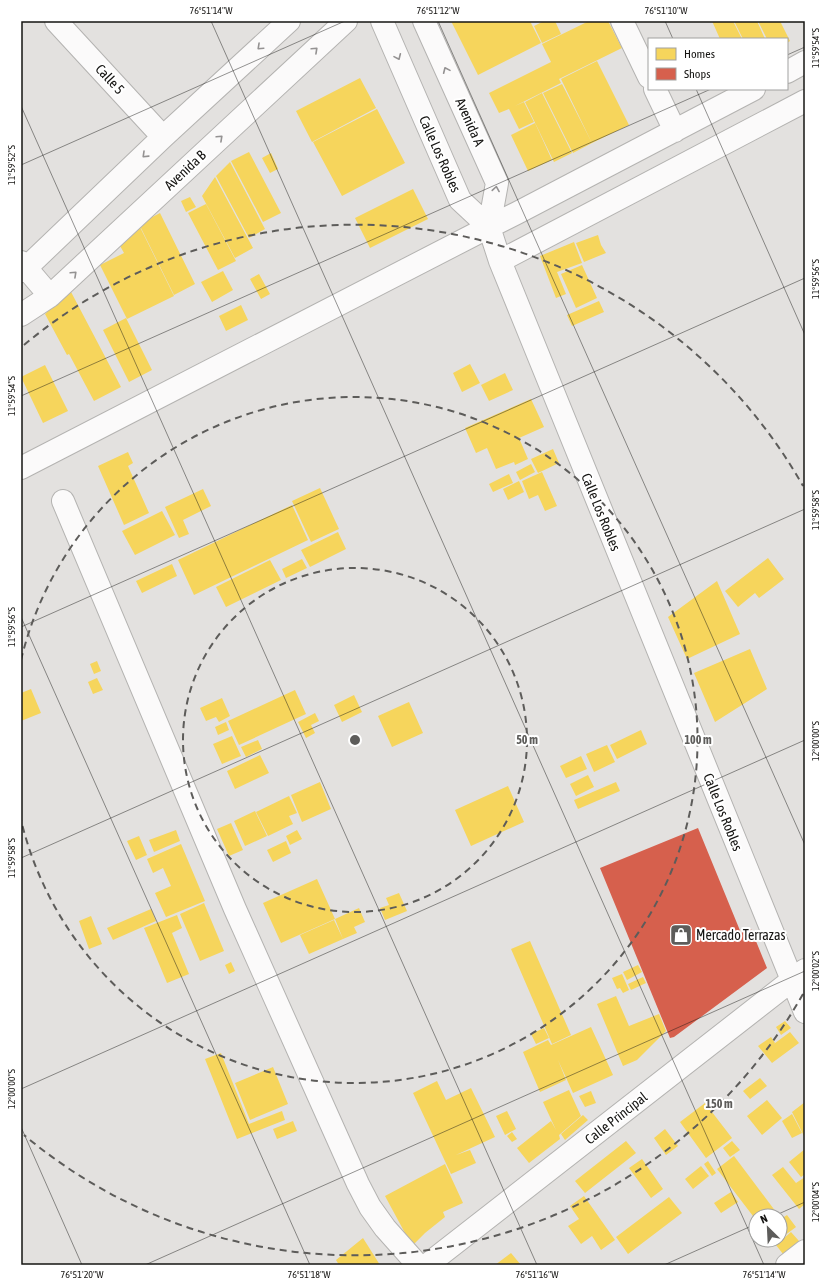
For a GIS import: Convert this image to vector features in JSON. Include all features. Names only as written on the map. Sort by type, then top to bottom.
[{"type":"street","name":"Calle 5","points":[[56,21],[163,137]]},
{"type":"street","points":[[50,296],[23,267],[289,21]]},
{"type":"street","name":"Avenida B","points":[[21,316],[50,296],[346,21]]},
{"type":"street","name":"Calle Los Robles","points":[[382,21],[460,200],[488,227],[500,261],[798,975],[805,1012]]},
{"type":"street","name":"Avenida A","points":[[424,21],[497,183],[488,227]]},
{"type":"street","points":[[622,21],[648,75]]},
{"type":"street","points":[[788,71],[805,62]]},
{"type":"street","points":[[655,90],[675,131]]},
{"type":"street","points":[[21,468],[488,227],[517,214],[752,90]]},
{"type":"street","points":[[500,261],[805,101]]},
{"type":"street","points":[[63,501],[236,909],[358,1184],[370,1207],[418,1265]]},
{"type":"street","name":"Calle Principal","points":[[427,1265],[798,975]]},
{"type":"street","points":[[787,1265],[805,1251]]},
{"type":"building: Homes","points":[[451,21],[530,21],[541,43],[478,75]]},
{"type":"building: Homes","points":[[544,21],[555,21],[561,34],[542,43],[534,26]]},
{"type":"building: Homes","points":[[589,21],[608,21],[622,48],[559,79],[561,83],[515,106],[524,102],[534,122],[519,129],[509,109],[499,113],[489,93],[551,62],[542,44]]},
{"type":"building: Homes","points":[[712,21],[733,21],[742,38],[720,38]]},
{"type":"building: Homes","points":[[734,21],[757,21],[765,38],[742,38]]},
{"type":"building: Homes","points":[[758,21],[780,21],[790,41],[788,42],[788,38],[766,38]]},
{"type":"building: Homes","points":[[597,61],[629,125],[592,143],[561,79]]},
{"type":"building: Homes","points":[[360,78],[376,108],[312,142],[296,111]]},
{"type":"building: Homes","points":[[562,84],[592,143],[573,153],[543,93]]},
{"type":"building: Homes","points":[[542,93],[572,153],[554,162],[525,102]]},
{"type":"building: Homes","points":[[377,109],[405,163],[342,196],[313,142]]},
{"type":"building: Homes","points":[[535,123],[552,160],[528,171],[511,135]]},
{"type":"building: Homes","points":[[249,152],[281,213],[263,222],[231,161]]},
{"type":"building: Homes","points":[[271,153],[278,169],[270,173],[262,158]]},
{"type":"building: Homes","points":[[230,162],[265,229],[249,238],[216,176]]},
{"type":"building: Homes","points":[[215,177],[253,248],[235,258],[202,196]]},
{"type":"building: Homes","points":[[413,189],[428,219],[370,248],[355,218]]},
{"type":"building: Homes","points":[[190,197],[196,207],[186,212],[181,201]]},
{"type":"building: Homes","points":[[206,204],[236,261],[218,270],[188,213]]},
{"type":"building: Homes","points":[[160,213],[195,284],[174,295],[139,224]]},
{"type":"building: Homes","points":[[139,225],[174,296],[127,319],[100,265],[124,253],[119,244]]},
{"type":"building: Homes","points":[[598,235],[601,245],[606,253],[584,262],[576,243]]},
{"type":"building: Homes","points":[[574,242],[582,263],[557,272],[566,294],[556,298],[540,256]]},
{"type":"building: Homes","points":[[582,265],[597,298],[576,308],[561,274]]},
{"type":"building: Homes","points":[[223,271],[233,290],[212,302],[201,282]]},
{"type":"building: Homes","points":[[259,274],[270,294],[261,299],[250,279]]},
{"type":"building: Homes","points":[[70,290],[121,387],[94,401],[69,354],[67,355],[45,314]]},
{"type":"building: Homes","points":[[599,301],[604,312],[572,326],[567,315]]},
{"type":"building: Homes","points":[[241,305],[248,320],[226,331],[219,316]]},
{"type":"building: Homes","points":[[126,318],[152,370],[129,382],[103,330]]},
{"type":"building: Homes","points":[[470,364],[480,383],[462,392],[453,373]]},
{"type":"building: Homes","points":[[45,365],[68,411],[43,423],[21,377]]},
{"type":"building: Homes","points":[[505,373],[513,390],[489,401],[481,385]]},
{"type":"building: Homes","points":[[531,399],[544,427],[519,438],[528,459],[515,465],[514,462],[496,469],[487,448],[476,453],[465,428]]},
{"type":"building: Homes","points":[[553,449],[559,463],[538,473],[531,459]]},
{"type":"building: Homes","points":[[128,452],[133,463],[128,466],[149,513],[124,525],[98,466]]},
{"type":"building: Homes","points":[[531,464],[535,472],[520,480],[516,472]]},
{"type":"building: Homes","points":[[542,472],[557,506],[545,511],[538,495],[529,499],[522,481]]},
{"type":"building: Homes","points":[[509,474],[513,483],[493,492],[489,484]]},
{"type":"building: Homes","points":[[519,481],[524,492],[508,500],[503,489]]},
{"type":"building: Homes","points":[[320,488],[339,529],[311,542],[292,501]]},
{"type":"building: Homes","points":[[203,489],[211,506],[183,520],[189,534],[179,538],[165,507]]},
{"type":"building: Homes","points":[[292,505],[308,540],[194,595],[178,560]]},
{"type":"building: Homes","points":[[162,511],[175,535],[135,555],[122,531]]},
{"type":"building: Homes","points":[[338,532],[346,549],[310,567],[301,550]]},
{"type":"building: Homes","points":[[768,558],[784,579],[759,598],[755,593],[738,607],[725,591]]},
{"type":"building: Homes","points":[[302,559],[307,568],[286,578],[282,569]]},
{"type":"building: Homes","points":[[270,560],[281,580],[226,607],[216,587]]},
{"type":"building: Homes","points":[[172,564],[177,576],[142,593],[136,581]]},
{"type":"building: Homes","points":[[717,581],[740,634],[687,659],[668,617]]},
{"type":"building: Homes","points":[[750,649],[767,689],[715,722],[694,673]]},
{"type":"building: Homes","points":[[97,661],[101,671],[94,674],[90,664]]},
{"type":"building: Homes","points":[[97,678],[103,690],[93,694],[88,682]]},
{"type":"building: Homes","points":[[31,689],[41,713],[21,721],[21,693]]},
{"type":"building: Homes","points":[[295,690],[306,714],[239,745],[228,721]]},
{"type":"building: Homes","points":[[354,695],[362,712],[342,722],[334,705]]},
{"type":"building: Homes","points":[[222,698],[230,716],[219,722],[216,717],[206,721],[200,708]]},
{"type":"building: Homes","points":[[409,702],[423,733],[392,747],[378,716]]},
{"type":"building: Homes","points":[[315,713],[319,721],[311,725],[315,733],[306,738],[298,722]]},
{"type":"building: Homes","points":[[226,722],[229,730],[218,735],[215,727]]},
{"type":"building: Homes","points":[[641,730],[647,744],[617,759],[610,745]]},
{"type":"building: Homes","points":[[232,736],[241,756],[222,764],[213,744]]},
{"type":"building: Homes","points":[[258,740],[262,749],[246,757],[241,747]]},
{"type":"building: Homes","points":[[607,745],[615,762],[594,772],[586,754]]},
{"type":"building: Homes","points":[[260,755],[269,773],[235,789],[227,771]]},
{"type":"building: Homes","points":[[581,756],[587,769],[566,778],[560,766]]},
{"type":"building: Homes","points":[[588,775],[594,787],[576,796],[570,784]]},
{"type":"building: Homes","points":[[320,782],[331,809],[302,822],[291,795]]},
{"type":"building: Homes","points":[[616,782],[620,791],[578,809],[574,800]]},
{"type":"building: Homes","points":[[508,786],[524,822],[471,846],[455,810]]},
{"type":"building: Homes","points":[[289,796],[297,813],[289,816],[293,824],[268,836],[256,812]]},
{"type":"building: Homes","points":[[255,811],[267,836],[245,846],[234,821]]},
{"type":"building: Homes","points":[[231,823],[243,850],[229,856],[217,829]]},
{"type":"building: Homes","points":[[176,830],[180,841],[154,852],[149,840]]},
{"type":"building: Homes","points":[[297,830],[302,839],[290,845],[286,836]]},
{"type":"building: Homes","points":[[139,836],[147,855],[136,860],[127,841]]},
{"type":"building: Homes","points":[[286,841],[291,853],[273,862],[267,850]]},
{"type":"building: Homes","points":[[181,844],[205,901],[166,917],[155,893],[171,886],[163,868],[153,873],[147,859]]},
{"type":"building: Homes","points":[[317,879],[335,919],[281,943],[263,903]]},
{"type":"building: Homes","points":[[399,893],[407,911],[385,920],[380,908],[389,905],[386,898]]},
{"type":"building: Homes","points":[[204,903],[224,951],[200,961],[180,914]]},
{"type":"building: Homes","points":[[359,908],[365,922],[354,927],[357,933],[343,939],[335,919]]},
{"type":"building: Homes","points":[[151,909],[156,921],[113,940],[107,928]]},
{"type":"building: Homes","points":[[177,915],[182,928],[172,933],[189,974],[167,983],[144,928]]},
{"type":"building: Homes","points":[[91,916],[102,944],[89,949],[79,921]]},
{"type":"building: Homes","points":[[334,920],[343,939],[309,954],[300,935]]},
{"type":"building: Homes","points":[[530,941],[571,1035],[552,1044],[511,949]]},
{"type":"building: Homes","points":[[231,962],[235,971],[229,974],[225,965]]},
{"type":"building: Homes","points":[[638,965],[642,972],[627,980],[623,972]]},
{"type":"building: Homes","points":[[622,974],[629,990],[623,993],[620,988],[617,989],[612,978]]},
{"type":"building: Homes","points":[[643,977],[646,983],[631,990],[628,984]]},
{"type":"building: Homes","points":[[616,996],[629,1026],[659,1014],[666,1031],[637,1060],[623,1066],[597,1004]]},
{"type":"building: Homes","points":[[785,1021],[791,1028],[781,1035],[776,1027]]},
{"type":"building: Homes","points":[[591,1027],[613,1075],[573,1093],[558,1060],[566,1080],[540,1092],[523,1052],[548,1040],[551,1045]]},
{"type":"building: Homes","points":[[544,1028],[549,1038],[536,1044],[531,1034]]},
{"type":"building: Homes","points":[[790,1032],[799,1043],[772,1063],[763,1052]]},
{"type":"building: Homes","points":[[771,1037],[775,1043],[763,1052],[758,1046]]},
{"type":"building: Homes","points":[[221,1053],[249,1124],[282,1111],[285,1120],[237,1139],[205,1059]]},
{"type":"building: Homes","points":[[273,1067],[288,1104],[250,1120],[235,1083]]},
{"type":"building: Homes","points":[[760,1078],[767,1086],[750,1099],[743,1091]]},
{"type":"building: Homes","points":[[437,1081],[446,1100],[471,1088],[495,1137],[456,1155],[470,1150],[476,1163],[451,1174],[413,1093]]},
{"type":"building: Homes","points":[[569,1090],[581,1116],[559,1135],[560,1139],[529,1163],[517,1148],[551,1121],[556,1130],[543,1102]]},
{"type":"building: Homes","points":[[591,1091],[596,1103],[585,1107],[579,1096]]},
{"type":"building: Homes","points":[[767,1100],[782,1118],[762,1135],[747,1116]]},
{"type":"building: Homes","points":[[805,1102],[805,1135],[804,1136],[792,1112]]},
{"type":"building: Homes","points":[[705,1103],[732,1138],[706,1158],[680,1122]]},
{"type":"building: Homes","points":[[507,1111],[516,1129],[505,1135],[496,1116]]},
{"type":"building: Homes","points":[[792,1114],[802,1133],[792,1138],[782,1121]]},
{"type":"building: Homes","points":[[583,1115],[588,1120],[565,1140],[561,1134]]},
{"type":"building: Homes","points":[[293,1121],[297,1131],[277,1139],[273,1129]]},
{"type":"building: Homes","points":[[665,1129],[678,1146],[666,1155],[654,1138]]},
{"type":"building: Homes","points":[[512,1132],[517,1139],[512,1142],[507,1136]]},
{"type":"building: Homes","points":[[626,1141],[636,1153],[585,1193],[575,1181]]},
{"type":"building: Homes","points":[[732,1141],[740,1150],[730,1157],[723,1148]]},
{"type":"building: Homes","points":[[805,1149],[805,1174],[801,1177],[789,1162]]},
{"type":"building: Homes","points":[[734,1156],[773,1208],[748,1208],[748,1210],[717,1169]]},
{"type":"building: Homes","points":[[642,1159],[663,1189],[651,1198],[629,1168]]},
{"type":"building: Homes","points":[[708,1161],[716,1173],[712,1176],[704,1164]]},
{"type":"building: Homes","points":[[445,1164],[463,1203],[443,1212],[445,1217],[412,1246],[385,1196]]},
{"type":"building: Homes","points":[[701,1166],[709,1176],[693,1189],[685,1179]]},
{"type":"building: Homes","points":[[783,1167],[796,1183],[805,1177],[805,1204],[799,1209],[772,1175]]},
{"type":"building: Homes","points":[[731,1192],[738,1202],[721,1213],[714,1203]]},
{"type":"building: Homes","points":[[584,1196],[615,1240],[601,1250],[592,1236],[581,1244],[568,1226],[579,1219],[570,1206]]},
{"type":"building: Homes","points":[[669,1197],[682,1213],[628,1254],[616,1237]]},
{"type":"building: Homes","points":[[788,1216],[796,1227],[788,1233]]},
{"type":"building: Homes","points":[[791,1232],[799,1241],[783,1254],[778,1248],[788,1248],[788,1235]]},
{"type":"building: Homes","points":[[363,1238],[380,1265],[339,1265],[336,1260]]},
{"type":"building: Homes","points":[[511,1253],[521,1265],[495,1265]]},
{"type":"building: Shops","points":[[698,828],[741,933],[751,929],[767,968],[674,1037],[670,1038],[600,868]]},
{"type":"place","name":"Mercado Terrazas","points":[[681,935]]}]
